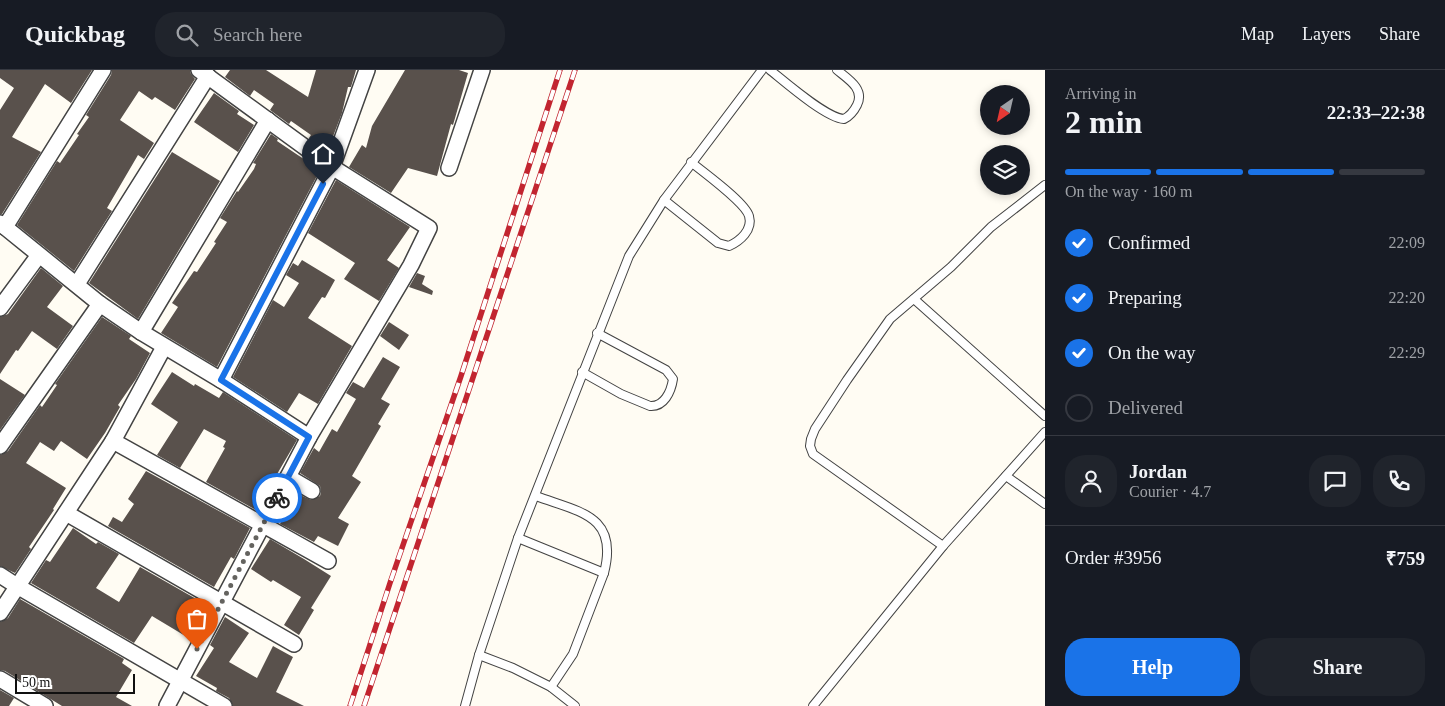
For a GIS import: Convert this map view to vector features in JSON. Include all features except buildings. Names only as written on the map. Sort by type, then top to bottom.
[{"type":"street","points":[[103,70],[3,225],[100,304],[164,347],[221,380],[309,437]]},
{"type":"street","points":[[221,380],[332,167],[367,70]]},
{"type":"street","points":[[449,168],[482,70]]},
{"type":"street","points":[[77,284],[204,73],[332,167],[429,228],[410,265],[309,437],[167,706]]},
{"type":"street","points":[[141,332],[268,120]]},
{"type":"street","points":[[0,308],[38,255]]},
{"type":"street","points":[[0,446],[100,304]]},
{"type":"street","points":[[0,613],[113,441],[164,347]]},
{"type":"street","points":[[113,441],[328,561]]},
{"type":"street","points":[[288,477],[312,491]]},
{"type":"street","points":[[66,514],[294,644]]},
{"type":"street","points":[[0,575],[224,706]]},
{"type":"street","points":[[0,679],[45,706]]},
{"type":"lane","points":[[465,706],[478,655],[518,538],[536,496],[597,333],[629,256],[664,200],[762,70]]},
{"type":"lane","points":[[770,70],[816,105],[838,119],[844,119],[854,110],[860,94],[856,86],[838,70]]},
{"type":"lane","points":[[664,200],[718,243],[729,246],[739,242],[746,234],[750,225],[749,215],[742,205],[692,162]]},
{"type":"lane","points":[[943,546],[813,454],[810,446],[811,439],[815,429],[847,380],[890,320],[951,267],[991,227],[1045,185]]},
{"type":"lane","points":[[914,299],[1045,416]]},
{"type":"lane","points":[[582,372],[621,394],[650,406],[655,406],[664,401],[672,385],[673,379],[666,370],[597,333]]},
{"type":"lane","points":[[814,706],[943,546],[1045,432]]},
{"type":"lane","points":[[1006,476],[1045,504]]},
{"type":"lane","points":[[536,496],[581,513],[597,522],[604,533],[608,548],[608,559],[604,573],[573,654],[551,687]]},
{"type":"lane","points":[[518,538],[604,573]]},
{"type":"lane","points":[[478,655],[513,668],[551,687],[575,706]]},
{"type":"railway","points":[[350,706],[461,376],[560,70]]},
{"type":"railway","points":[[364,706],[575,70]]},
{"type":"way so far","points":[[197,649],[277,498]]},
{"type":"route","points":[[277,498],[309,437],[221,380],[323,184]]}]
